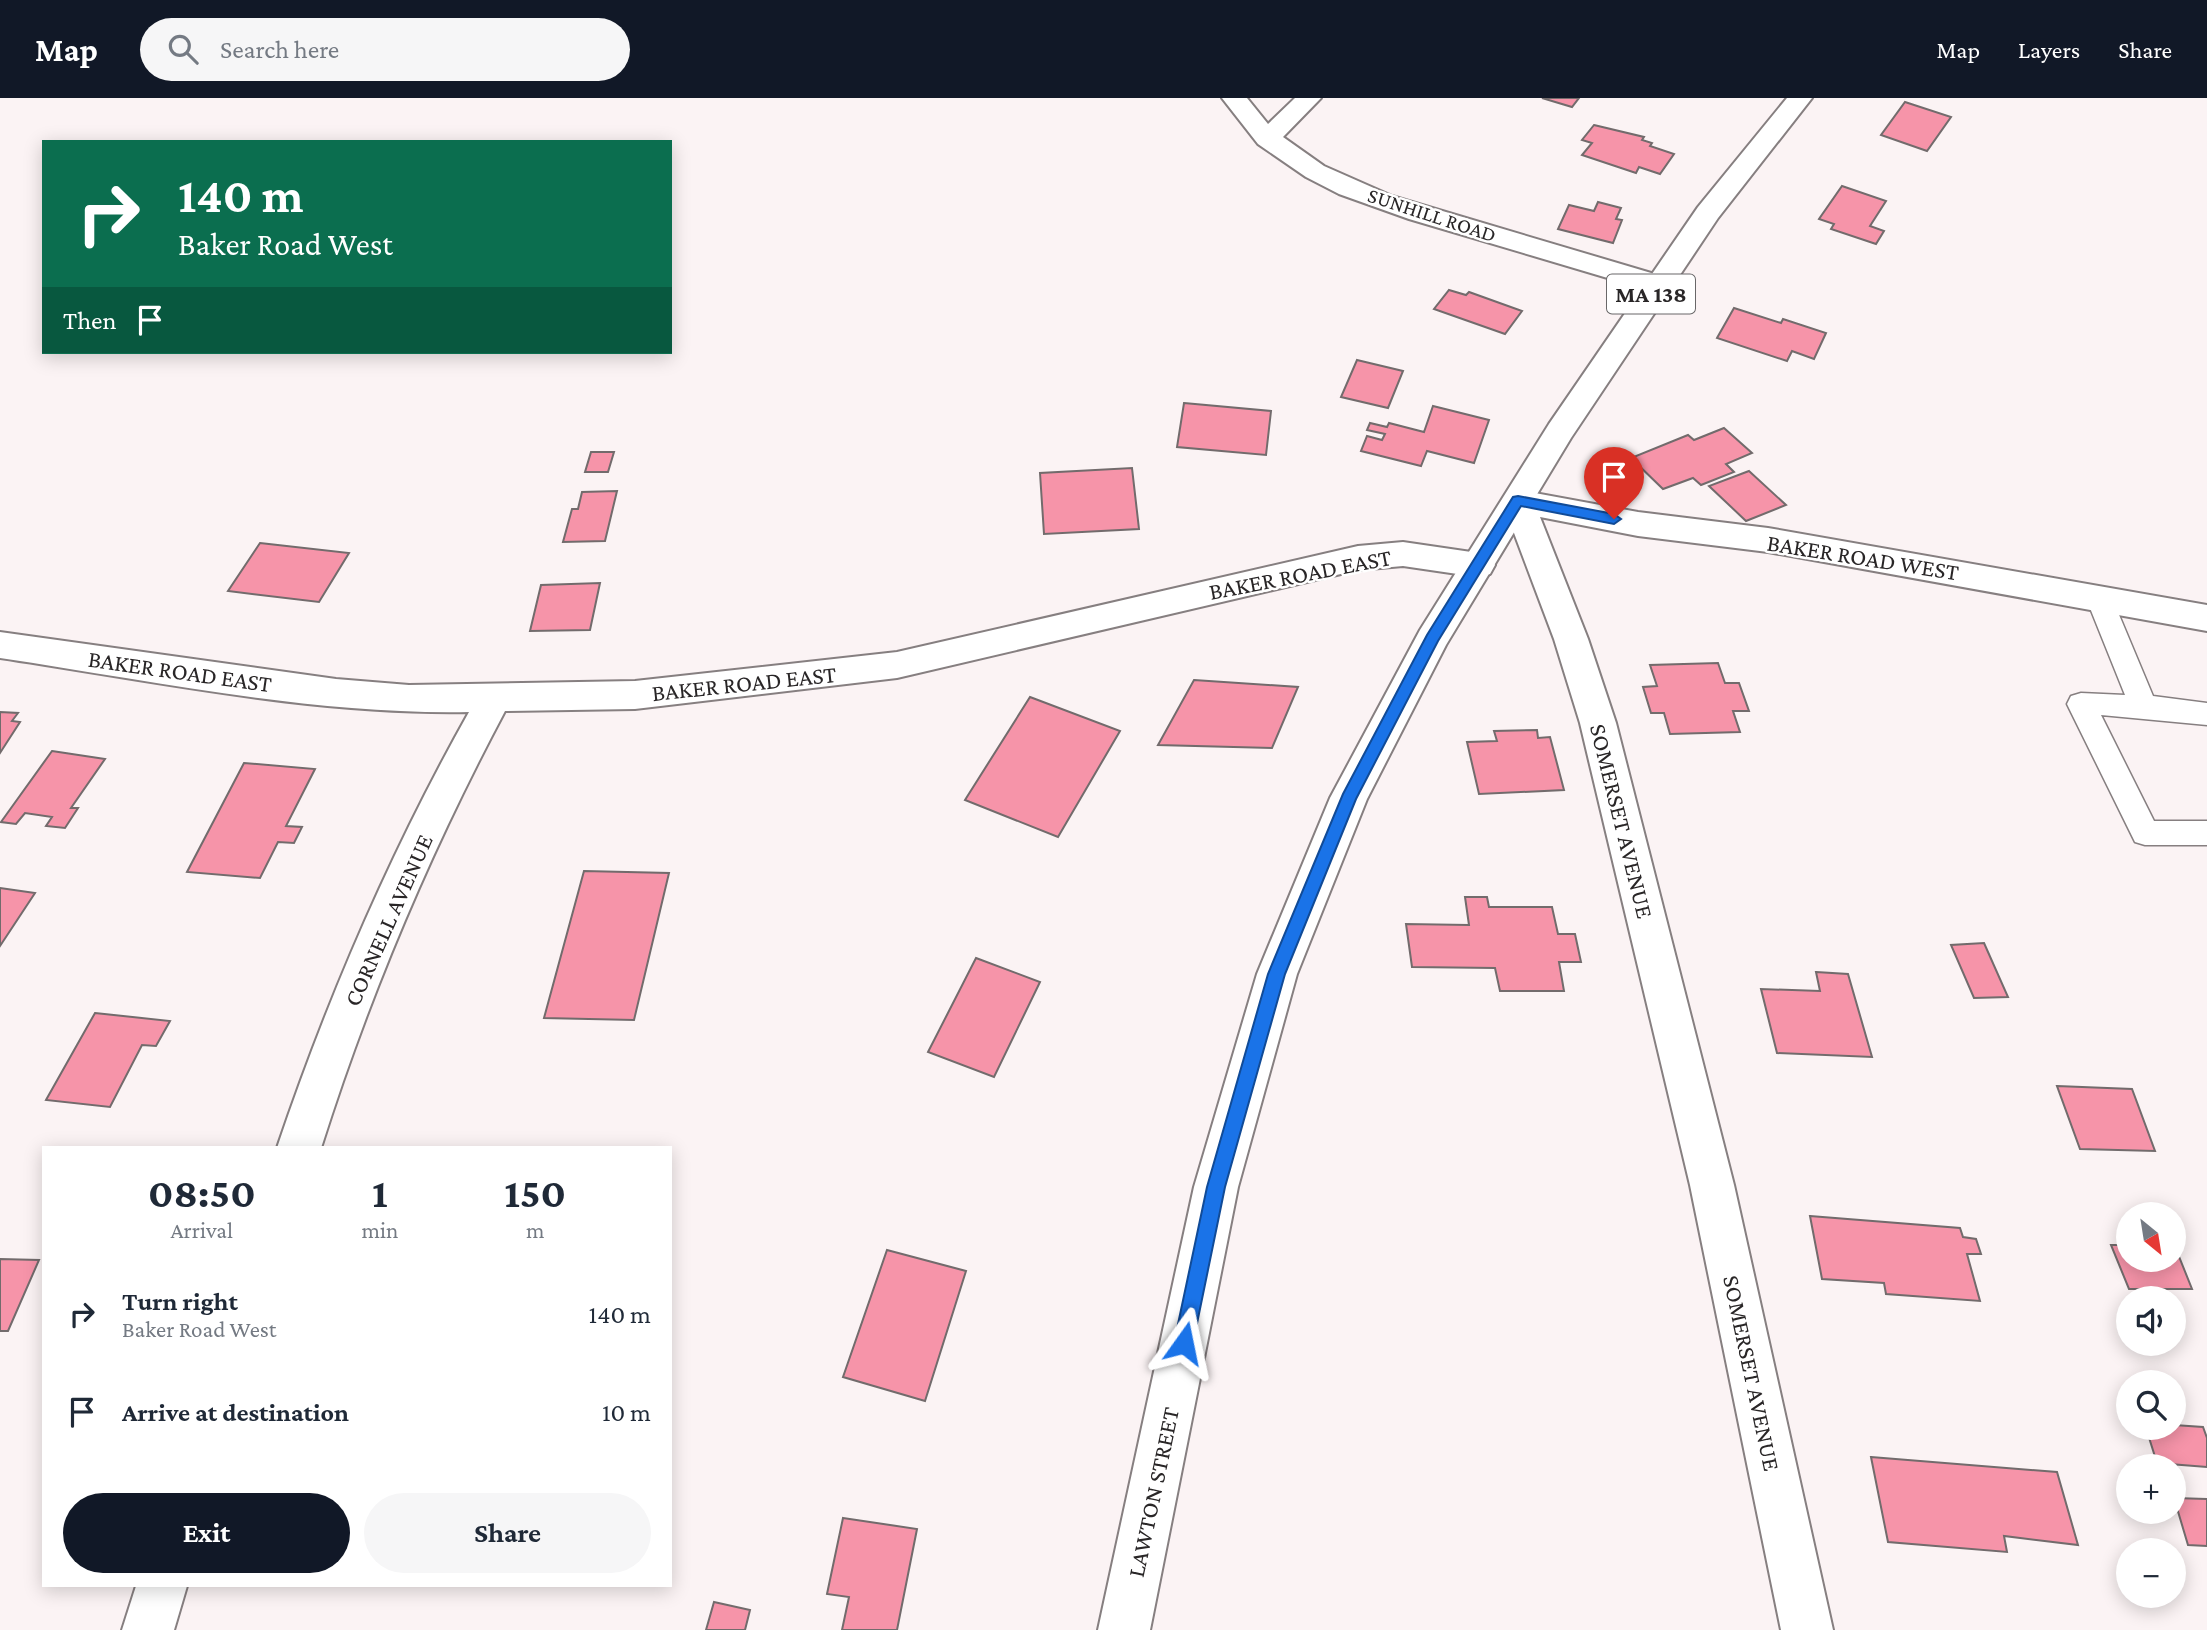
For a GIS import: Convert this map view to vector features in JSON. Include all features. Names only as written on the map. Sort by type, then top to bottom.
[{"type":"street","name":"SUNHILL ROAD","points":[[1234,98],[1267,139],[1311,171],[1392,205],[1658,284]]},
{"type":"street","points":[[1267,139],[1309,98]]},
{"type":"street","name":"MA 138","points":[[1518,501],[1560,431],[1658,284],[1708,214],[1800,98]]},
{"type":"street","name":"LAWTON STREET","points":[[1124,1630],[1216,1187],[1277,974],[1349,798],[1432,639],[1518,501]]},
{"type":"street","name":"BAKER ROAD WEST","points":[[1518,501],[1638,524],[1768,540],[2207,618]]},
{"type":"street","name":"SOMERSET AVENUE","points":[[1518,501],[1571,639],[1598,723],[1712,1185],[1807,1630]]},
{"type":"street","name":"BAKER ROAD EAST","points":[[0,645],[336,693],[409,699],[635,695],[897,665],[1358,558],[1403,554],[1478,565]]},
{"type":"street","name":"CORNELL AVENUE","points":[[300,1146],[344,1018],[453,773],[495,699]]},
{"type":"street","points":[[148,1630],[162,1587]]},
{"type":"lane","points":[[2099,598],[2143,706]]},
{"type":"lane","points":[[2207,714],[2143,706],[2081,704],[2145,833],[2207,833]]},
{"type":"building","points":[[1542,98],[1579,98],[1572,107]]},
{"type":"building","points":[[1905,102],[1951,117],[1927,151],[1881,135]]},
{"type":"building","points":[[1594,125],[1644,137],[1642,140],[1652,143],[1650,146],[1674,154],[1660,174],[1639,167],[1636,173],[1582,155],[1592,143],[1582,140]]},
{"type":"building","points":[[1842,186],[1886,201],[1870,226],[1884,231],[1876,244],[1831,229],[1834,224],[1819,219]]},
{"type":"building","points":[[1598,202],[1621,208],[1616,219],[1622,220],[1613,243],[1558,229],[1569,205],[1594,211]]},
{"type":"building","points":[[1449,290],[1466,295],[1469,292],[1522,311],[1505,334],[1434,309]]},
{"type":"building","points":[[1734,308],[1781,323],[1783,319],[1826,333],[1814,359],[1792,351],[1787,361],[1717,338]]},
{"type":"building","points":[[1357,360],[1403,371],[1388,408],[1341,397]]},
{"type":"building","points":[[1184,403],[1271,411],[1266,455],[1177,447]]},
{"type":"building","points":[[1433,406],[1489,420],[1474,463],[1427,451],[1421,466],[1361,451],[1367,436],[1382,440],[1385,434],[1367,430],[1370,423],[1387,427],[1389,423],[1424,432]]},
{"type":"building","points":[[1724,428],[1752,453],[1726,464],[1734,472],[1701,485],[1693,478],[1663,489],[1631,458],[1688,435],[1694,440]]},
{"type":"building","points":[[591,452],[614,452],[608,472],[585,472]]},
{"type":"building","points":[[1132,468],[1139,529],[1044,534],[1040,473]]},
{"type":"building","points":[[1749,471],[1786,505],[1746,521],[1709,486]]},
{"type":"building","points":[[617,491],[605,541],[563,542],[572,509],[578,509],[582,492]]},
{"type":"building","points":[[260,543],[349,553],[319,602],[228,591]]},
{"type":"building","points":[[600,583],[590,630],[530,631],[541,585]]},
{"type":"building","points":[[1718,663],[1725,683],[1739,683],[1749,711],[1733,711],[1740,732],[1670,734],[1664,713],[1651,713],[1643,687],[1657,686],[1650,665]]},
{"type":"building","points":[[1194,680],[1298,687],[1272,748],[1158,745]]},
{"type":"building","points":[[1030,697],[1120,731],[1058,837],[965,800]]},
{"type":"building","points":[[0,712],[18,713],[12,721],[20,722],[0,753]]},
{"type":"building","points":[[1537,730],[1538,738],[1550,737],[1564,790],[1479,794],[1467,742],[1497,741],[1494,731]]},
{"type":"building","points":[[52,751],[105,759],[71,808],[78,808],[65,828],[46,826],[52,817],[25,813],[16,824],[1,822]]},
{"type":"building","points":[[244,763],[315,769],[286,826],[302,827],[294,843],[278,842],[260,878],[187,872]]},
{"type":"building","points":[[584,871],[669,873],[634,1020],[544,1018]]},
{"type":"building","points":[[0,888],[35,893],[0,946]]},
{"type":"building","points":[[1465,897],[1487,897],[1489,907],[1552,907],[1558,934],[1575,934],[1581,962],[1559,962],[1564,991],[1500,991],[1495,968],[1412,967],[1406,924],[1469,925]]},
{"type":"building","points":[[1984,943],[2008,997],[1974,998],[1951,945]]},
{"type":"building","points":[[976,958],[1040,982],[994,1077],[928,1052]]},
{"type":"building","points":[[1816,972],[1848,974],[1872,1057],[1777,1053],[1761,989],[1820,991]]},
{"type":"building","points":[[95,1013],[170,1021],[156,1046],[142,1045],[110,1107],[46,1100]]},
{"type":"building","points":[[2057,1086],[2132,1089],[2155,1151],[2080,1149]]},
{"type":"building","points":[[1810,1216],[1960,1228],[1963,1237],[1976,1239],[1981,1254],[1967,1254],[1980,1301],[1886,1294],[1884,1283],[1822,1279]]},
{"type":"building","points":[[887,1250],[966,1271],[925,1401],[843,1377]]},
{"type":"building","points":[[0,1259],[39,1260],[8,1331],[0,1331]]},
{"type":"building","points":[[2122,1272],[2185,1272],[2192,1289],[2186,1289],[2186,1286],[2128,1286]]},
{"type":"building","points":[[2186,1426],[2203,1427],[2207,1438],[2207,1467],[2186,1465],[2186,1454],[2154,1454],[2150,1440],[2186,1440]]},
{"type":"building","points":[[1871,1457],[2057,1472],[2078,1545],[2004,1536],[2007,1552],[1888,1542]]},
{"type":"building","points":[[2186,1498],[2207,1499],[2207,1546],[2188,1545],[2182,1524],[2186,1524]]},
{"type":"building","points":[[843,1518],[917,1529],[897,1630],[842,1630],[849,1597],[827,1594]]},
{"type":"building","points":[[714,1602],[750,1610],[745,1630],[706,1630]]},
{"type":"route","points":[[1184,1343],[1216,1187],[1277,974],[1349,798],[1432,639],[1518,501],[1614,519]]}]
